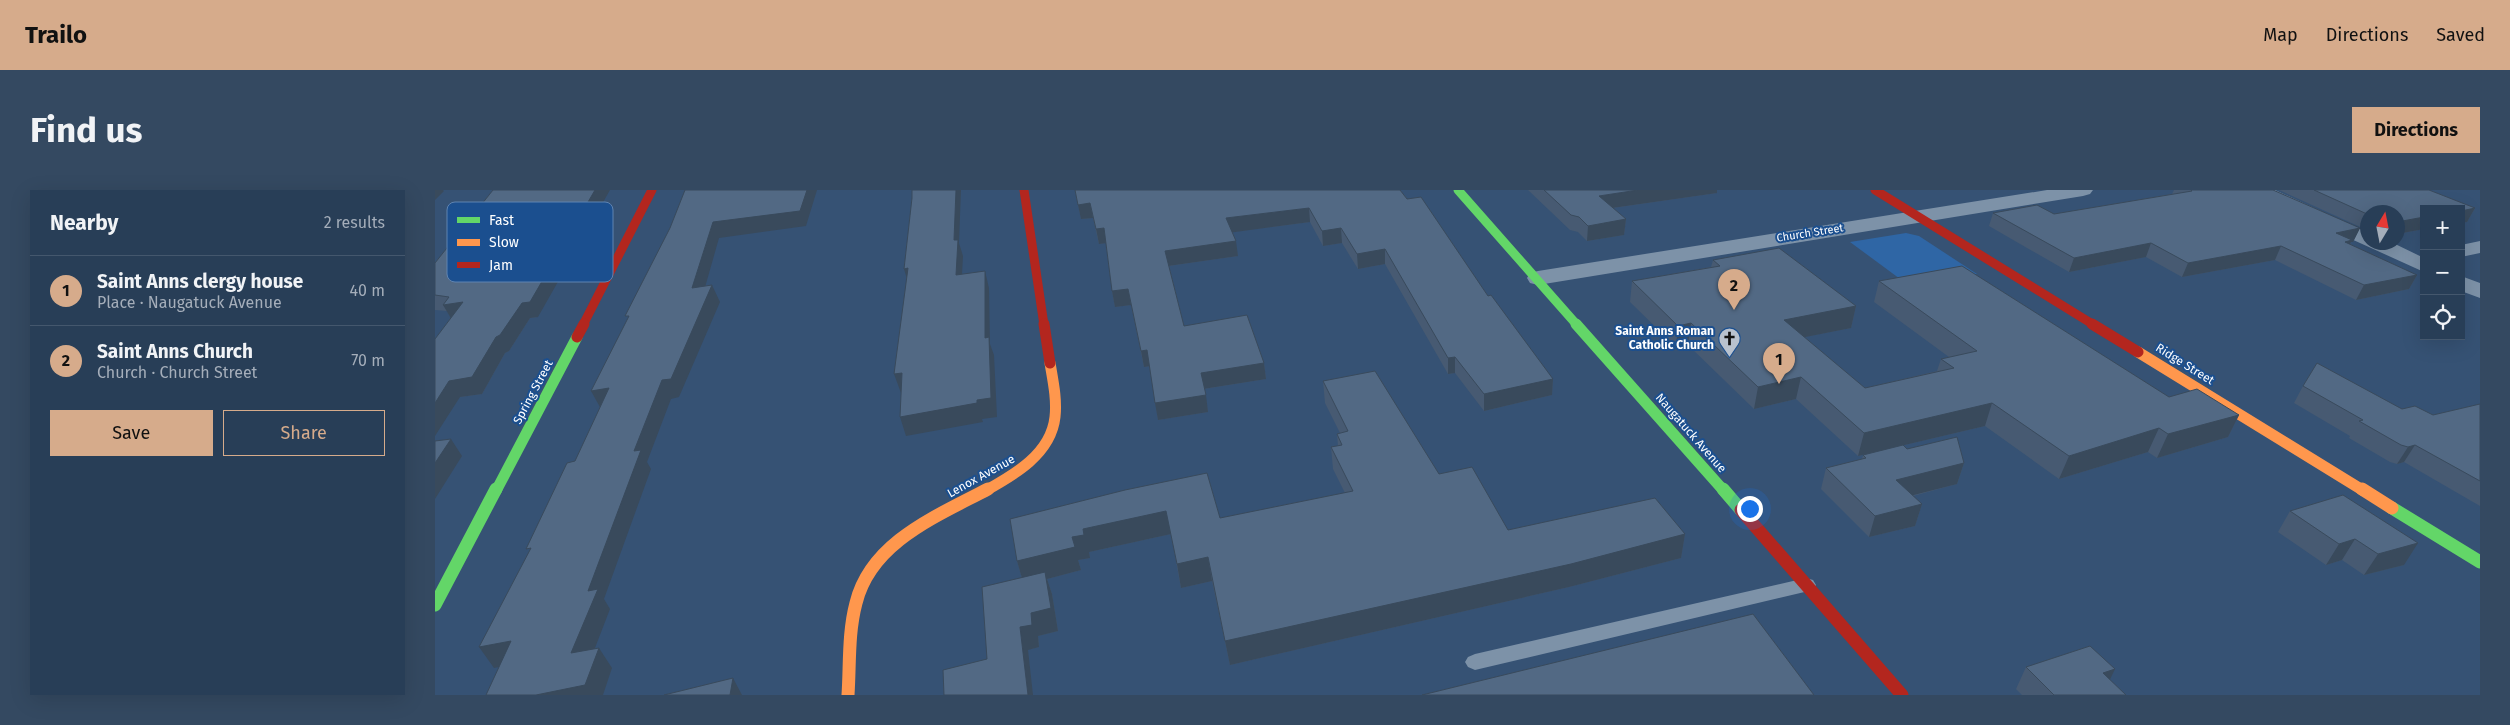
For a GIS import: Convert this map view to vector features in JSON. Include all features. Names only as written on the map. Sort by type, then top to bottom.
[{"type":"street","name":"Spring Street","points":[[613,270],[652,190]]},
{"type":"street","name":"Lenox Avenue","points":[[848,695],[858,595],[865,577],[875,562],[900,537],[920,524],[993,487],[1026,466],[1042,452],[1051,437],[1055,424],[1056,400],[1024,190]]},
{"type":"street","name":"Naugatuck Avenue","points":[[1457,190],[1537,278],[1902,695]]},
{"type":"street","name":"Ridge Street","points":[[1875,190],[2480,562]]},
{"type":"street","name":"Church Street","points":[[1537,278],[1917,215],[2083,190]]},
{"type":"street","points":[[2259,190],[2360,237]]},
{"type":"street","points":[[2465,250],[2480,247]]},
{"type":"street","points":[[2393,250],[2420,261]]},
{"type":"street","name":"Spring Street","points":[[435,605],[607,282]]},
{"type":"street","points":[[2465,285],[2480,291]]},
{"type":"lane","points":[[1475,662],[1806,585]]},
{"type":"shaded area","points":[[1906,233],[1919,236],[1977,274],[1911,287],[1850,242]]},
{"type":"building","points":[[493,190],[595,190],[588,202],[483,202]]},
{"type":"building","points":[[685,190],[807,190],[800,211],[713,222],[692,288],[712,285],[671,379],[662,380],[634,451],[641,450],[588,591],[598,589],[571,653],[599,648],[585,685],[536,695],[486,695],[511,641],[479,647],[531,548],[526,549],[567,463],[575,461],[609,388],[591,391],[629,316],[625,316],[670,228]]},
{"type":"building","points":[[912,190],[956,190],[954,240],[958,240],[956,275],[985,271],[985,338],[989,337],[991,398],[977,400],[977,403],[900,417],[902,373],[894,374],[908,268],[904,269]]},
{"type":"building","points":[[1075,190],[1400,190],[1407,199],[1421,197],[1488,296],[1491,295],[1553,379],[1484,394],[1455,357],[1448,358],[1385,249],[1357,254],[1341,228],[1322,231],[1309,208],[1226,218],[1236,241],[1165,251],[1184,326],[1247,315],[1264,363],[1201,373],[1206,395],[1155,403],[1147,350],[1141,351],[1128,289],[1112,291],[1104,228],[1096,229],[1090,203],[1078,205]]},
{"type":"building","points":[[1544,190],[1638,190],[1599,196],[1626,219],[1588,226],[1579,217],[1571,215]]},
{"type":"building","points":[[2273,190],[2360,228],[2336,233],[2352,240],[2345,242],[2360,250],[2417,275],[2364,285],[2281,246],[2188,263],[2151,243],[2074,258],[1993,213],[2037,205],[2054,214],[2192,191]]},
{"type":"building","points":[[2314,190],[2429,190],[2475,208],[2465,210],[2465,205],[2420,205],[2420,218],[2405,221],[2405,205],[2360,205],[2360,211]]},
{"type":"building","points":[[447,248],[447,282],[542,282],[530,302],[522,303],[500,335],[496,337],[472,377],[449,381],[435,403],[435,339],[463,302],[443,305],[449,297],[435,295],[435,263]]},
{"type":"building","points":[[1779,248],[1856,306],[1784,320],[1865,388],[1954,368],[1941,359],[1977,351],[1879,281],[1962,266],[2169,397],[2197,389],[2239,415],[2168,434],[2159,428],[2069,456],[1992,403],[1864,433],[1801,377],[1758,387],[1691,323],[1678,326],[1632,281],[1720,266],[1713,260]]},
{"type":"building","points":[[2317,363],[2402,409],[2415,406],[2433,415],[2480,404],[2480,481],[2415,445],[2408,447],[2401,445],[2359,421],[2363,420],[2303,386]]},
{"type":"building","points":[[1375,371],[1439,474],[1472,467],[1508,530],[1655,498],[1685,534],[1571,564],[1225,641],[1208,557],[1177,564],[1166,511],[1083,529],[1084,535],[1072,537],[1075,547],[1017,561],[1010,519],[1125,490],[1207,473],[1220,518],[1353,491],[1331,447],[1342,445],[1337,434],[1348,431],[1323,381]]},
{"type":"building","points":[[1957,437],[1964,463],[1896,480],[1922,504],[1875,516],[1826,468],[1866,458],[1863,455],[1903,445],[1907,449]]},
{"type":"building","points":[[451,439],[435,463],[435,441]]},
{"type":"building","points":[[2343,495],[2418,543],[2378,554],[2355,539],[2339,544],[2290,511]]},
{"type":"building","points":[[1045,572],[1051,608],[1031,613],[1032,625],[1020,627],[1028,695],[944,695],[943,670],[987,659],[982,587]]},
{"type":"building","points":[[1753,614],[1814,695],[1422,695]]},
{"type":"building","points":[[2090,646],[2115,669],[2103,673],[2126,695],[2054,695],[2026,667]]},
{"type":"building","points":[[733,678],[730,695],[664,695]]},
{"type":"traffic: fast","points":[[1458,190],[1741,510]]},
{"type":"traffic: fast","points":[[435,605],[577,337]]},
{"type":"traffic: fast","points":[[2392,508],[2480,562]]},
{"type":"traffic: slow","points":[[2138,352],[2392,508]]},
{"type":"traffic: slow","points":[[848,695],[853,619],[860,589],[866,576],[885,552],[910,532],[938,515],[998,484],[1023,467],[1043,449],[1054,426],[1056,410],[1050,363]]},
{"type":"traffic: jam","points":[[613,266],[652,190]]},
{"type":"traffic: jam","points":[[1024,190],[1050,363]]},
{"type":"traffic: jam","points":[[1875,190],[2138,352]]},
{"type":"traffic: jam","points":[[577,337],[605,282]]},
{"type":"traffic: jam","points":[[1741,510],[1902,695]]},
{"type":"place","name":"Saint Anns Church","points":[[1734,310]]},
{"type":"place","name":"Saint Anns Roman Catholic Church","points":[[1730,357]]},
{"type":"place","name":"Saint Anns clergy house","points":[[1779,384]]}]
